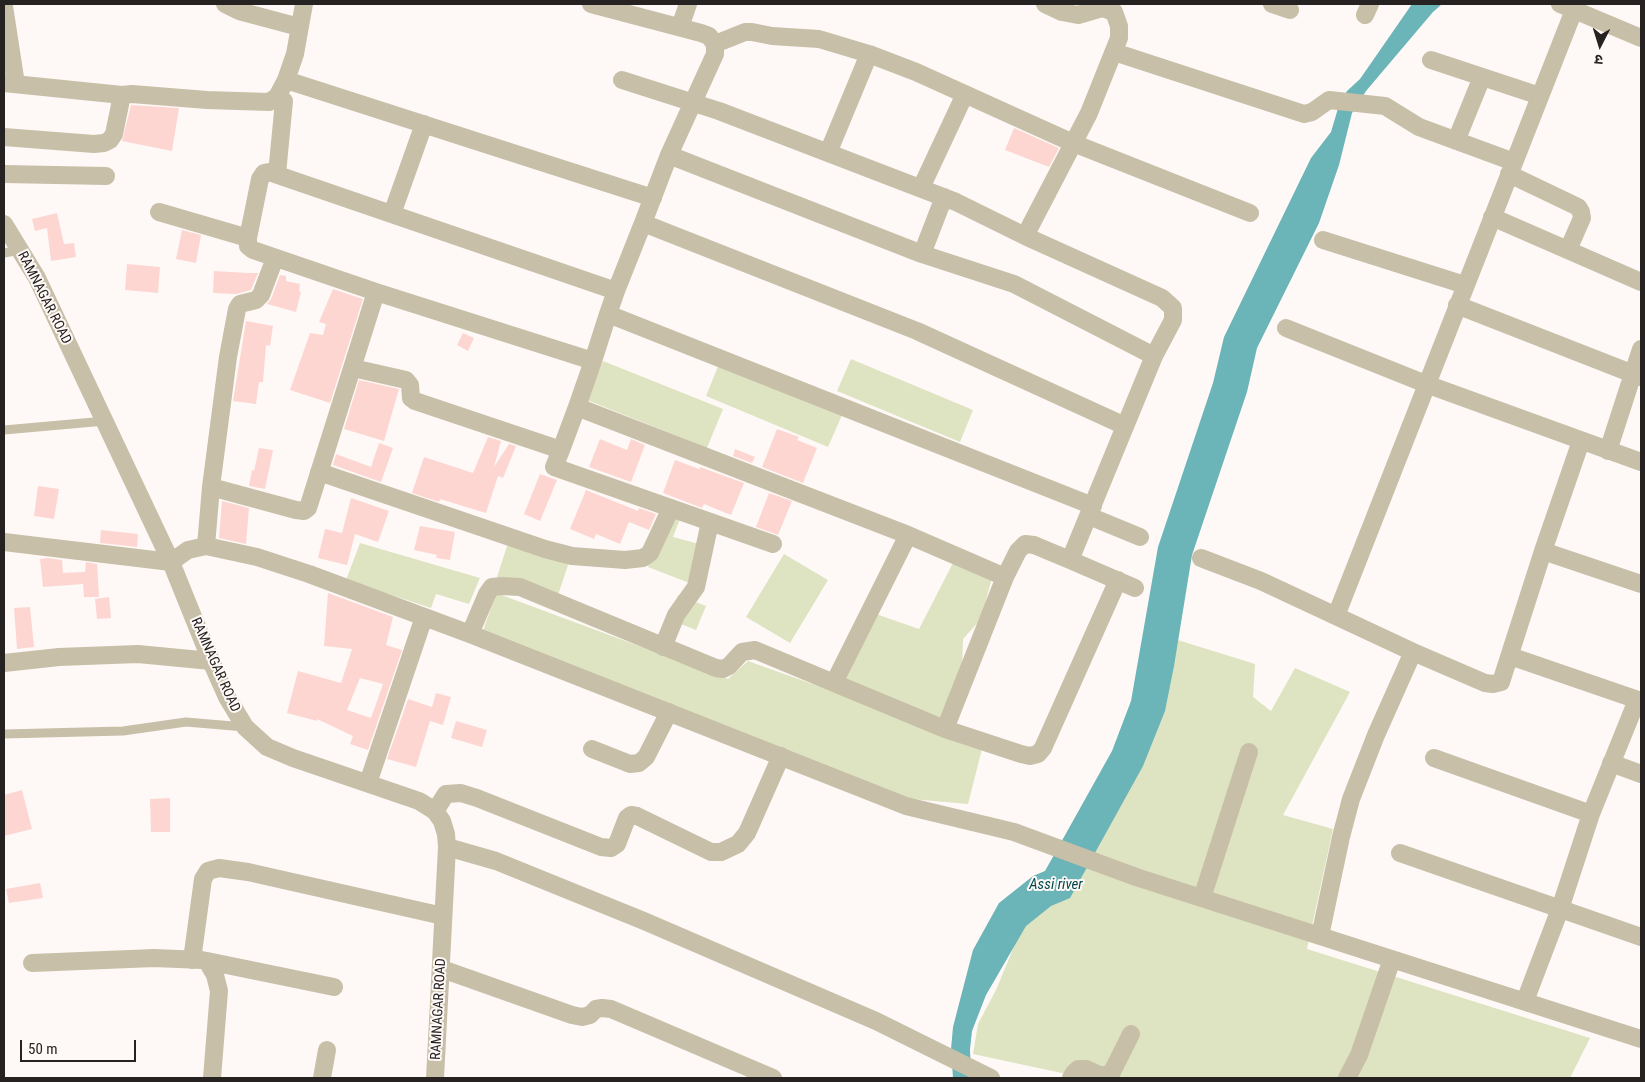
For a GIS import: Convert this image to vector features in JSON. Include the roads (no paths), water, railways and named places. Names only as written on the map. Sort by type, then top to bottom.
[{"type":"street","points":[[225,4],[238,11],[299,27]]},
{"type":"street","points":[[4,6],[10,83],[122,95],[269,102],[278,97],[286,80],[295,54],[304,4]]},
{"type":"street","points":[[591,4],[709,36],[715,44],[715,54],[669,155],[616,291],[554,467],[773,544]]},
{"type":"street","points":[[680,27],[688,4]]},
{"type":"street","points":[[1025,236],[1089,112],[1118,38],[1119,26],[1114,12],[1103,6],[1078,15],[1062,12],[1045,4]]},
{"type":"street","points":[[1272,4],[1290,10]]},
{"type":"street","points":[[1336,616],[1540,96],[1567,7],[1641,38]]},
{"type":"street","points":[[715,44],[745,32],[752,32],[772,36],[819,39],[869,54],[966,94],[1073,143],[1250,213]]},
{"type":"street","points":[[1114,52],[1304,114],[1312,112],[1329,100],[1385,106],[1419,127],[1456,140],[1512,168],[1578,207],[1582,218],[1568,250]]},
{"type":"street","points":[[828,154],[869,54]]},
{"type":"street","points":[[1432,60],[1540,96]]},
{"type":"street","points":[[1456,140],[1482,77]]},
{"type":"street","points":[[286,80],[653,198]]},
{"type":"street","points":[[622,80],[719,111],[921,188],[1162,298],[1173,308],[1173,320],[1154,356],[1070,560]]},
{"type":"street","points":[[921,188],[966,94]]},
{"type":"street","points":[[4,137],[94,144],[104,143],[110,140],[114,134],[122,95]]},
{"type":"street","points":[[277,174],[284,101]]},
{"type":"street","points":[[392,214],[424,124]]},
{"type":"street","points":[[669,155],[922,254],[1014,284],[1154,356]]},
{"type":"street","points":[[592,361],[376,292],[253,250],[248,246],[248,238],[260,179],[264,173],[277,174],[616,291]]},
{"type":"street","points":[[4,174],[106,176]]},
{"type":"street","points":[[922,254],[944,198]]},
{"type":"street","points":[[159,212],[248,238]]},
{"type":"street","points":[[1492,217],[1641,282]]},
{"type":"street","points":[[643,223],[917,331],[1125,426]]},
{"type":"street","name":"RAMNAGAR ROAD","points":[[4,224],[12,252],[37,278],[171,562],[227,697],[245,727],[267,747],[419,802],[435,811],[442,821],[447,847],[435,1078]]},
{"type":"street","points":[[1323,240],[1465,285]]},
{"type":"street","points":[[206,546],[211,487],[228,357],[237,309],[240,304],[256,300],[261,296],[275,258]]},
{"type":"street","points":[[211,487],[296,510],[304,511],[308,508],[376,292]]},
{"type":"street","points":[[1457,305],[1637,375]]},
{"type":"street","points":[[608,314],[1091,511],[1140,537]]},
{"type":"street","points":[[1286,328],[1426,384],[1641,462]]},
{"type":"street","points":[[1608,450],[1637,375],[1641,349]]},
{"type":"street","points":[[353,368],[406,380],[410,385],[411,398],[415,401],[560,450]]},
{"type":"street","points":[[576,407],[908,535],[1005,578]]},
{"type":"street","points":[[1201,558],[1261,581],[1413,652],[1485,683],[1501,682],[1542,551],[1581,441]]},
{"type":"street","points":[[319,472],[545,549],[572,556],[625,560],[643,558],[650,553],[671,508]]},
{"type":"street","points":[[663,647],[676,615],[696,587],[710,522]]},
{"type":"street","points":[[834,683],[908,535]]},
{"type":"street","points":[[4,542],[171,562],[188,550],[206,546],[226,549],[275,562],[424,616],[906,806],[1014,832],[1136,877],[1641,1039]]},
{"type":"street","points":[[945,729],[1005,578],[1018,551],[1025,544],[1034,545],[1135,588]]},
{"type":"street","points":[[1542,551],[1641,584]]},
{"type":"street","points":[[470,634],[487,594],[492,587],[520,587],[716,668],[723,669],[729,666],[742,652],[755,650],[945,729],[1030,756],[1038,754],[1043,748],[1118,580]]},
{"type":"street","points":[[368,783],[424,616]]},
{"type":"street","points":[[1320,936],[1340,837],[1351,799],[1376,735],[1413,652]]},
{"type":"street","points":[[4,663],[59,657],[138,654],[211,661]]},
{"type":"street","points":[[1510,656],[1639,700],[1591,814],[1560,909],[1525,1001]]},
{"type":"street","points":[[592,749],[630,764],[639,763],[646,757],[669,712]]},
{"type":"street","points":[[1202,898],[1249,752]]},
{"type":"street","points":[[435,811],[446,794],[461,793],[602,847],[611,848],[617,844],[627,818],[631,815],[637,816],[711,852],[722,852],[738,844],[747,833],[781,756]]},
{"type":"street","points":[[1434,758],[1591,814]]},
{"type":"street","points":[[1611,764],[1641,774]]},
{"type":"street","points":[[447,847],[496,861],[644,921],[876,1022],[991,1078]]},
{"type":"street","points":[[1400,854],[1641,937]]},
{"type":"street","points":[[212,1078],[218,990],[215,975],[199,960],[203,880],[208,871],[219,868],[248,872],[443,916]]},
{"type":"street","points":[[32,963],[154,958],[199,960],[334,987]]},
{"type":"street","points":[[1347,1078],[1359,1055],[1392,959]]},
{"type":"street","points":[[442,969],[572,1015],[582,1017],[590,1015],[596,1009],[611,1009],[741,1072],[773,1078]]},
{"type":"street","points":[[1071,1078],[1078,1069],[1086,1069],[1099,1075],[1106,1075],[1112,1072],[1131,1034]]},
{"type":"street","points":[[322,1078],[327,1050]]},
{"type":"lane","points":[[4,430],[105,420]]},
{"type":"lane","points":[[4,734],[123,731],[186,722],[245,727]]},
{"type":"water","name":"Assi river","points":[[1412,4],[1442,4],[1433,12],[1366,91],[1352,113],[1339,165],[1319,223],[1257,348],[1247,392],[1192,555],[1165,711],[1143,766],[1070,898],[1051,906],[1026,926],[986,995],[972,1031],[970,1049],[971,1078],[953,1078],[951,1049],[953,1027],[973,950],[999,903],[1033,876],[1045,871],[1112,751],[1131,701],[1158,547],[1213,383],[1224,337],[1311,158],[1331,132],[1339,105],[1347,91],[1360,79]]}]
